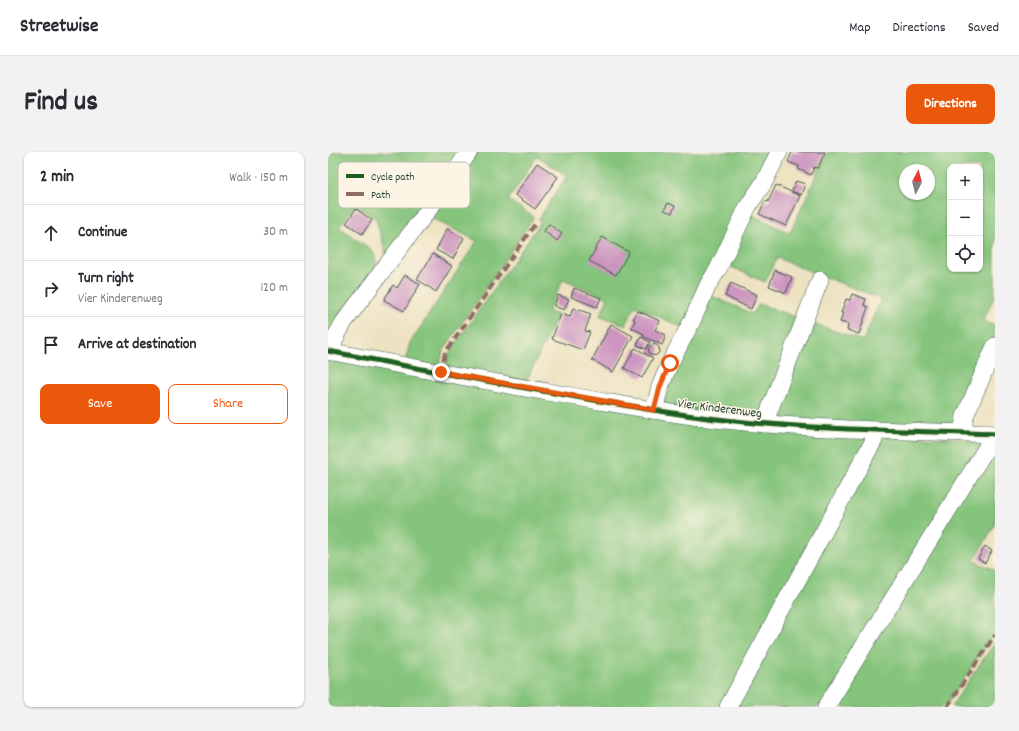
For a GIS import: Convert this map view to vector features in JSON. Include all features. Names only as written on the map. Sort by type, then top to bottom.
[{"type":"street","points":[[462,162],[469,152]]},
{"type":"street","points":[[654,410],[660,387],[670,363],[748,206],[763,184],[779,152]]},
{"type":"street","points":[[329,352],[344,322],[430,208]]},
{"type":"street","points":[[764,424],[820,280]]},
{"type":"street","points":[[962,433],[965,416],[995,346]]},
{"type":"street","name":"Vier Kinderenweg","points":[[329,352],[654,410],[733,421],[876,430],[992,434]]},
{"type":"street","points":[[728,707],[874,440],[876,430]]},
{"type":"street","points":[[826,707],[987,447],[992,434]]},
{"type":"green space","points":[[328,152],[465,152],[458,162],[338,162],[338,208],[353,208],[339,227],[373,251],[376,260],[375,272],[328,333]]},
{"type":"green space","points":[[470,152],[775,152],[684,328],[635,306],[626,325],[600,316],[608,298],[563,279],[548,312],[558,315],[525,383],[445,368],[449,353],[541,222],[538,220],[567,176],[537,156],[508,200],[534,217],[443,351],[439,368],[405,362],[410,343],[477,241],[427,216],[432,208],[470,208],[470,162],[463,162]]},
{"type":"green space","points":[[827,152],[995,152],[995,295],[983,321],[995,326],[995,337],[960,417],[958,429],[749,418],[664,405],[663,386],[707,294],[753,314],[759,304],[863,341],[881,299],[777,258],[765,282],[725,264],[748,213],[790,233]]},
{"type":"green space","points":[[360,208],[424,208],[387,258],[376,219]]},
{"type":"green space","points":[[328,357],[872,434],[724,707],[328,707]]},
{"type":"green space","points":[[877,434],[986,440],[823,707],[731,707]]},
{"type":"green space","points":[[995,440],[995,524],[974,561],[995,570],[995,632],[945,707],[830,707]]},
{"type":"green space","points":[[995,642],[995,707],[951,707]]},
{"type":"building","points":[[792,152],[825,152],[818,168],[814,167],[811,175],[798,169],[799,166],[788,162]]},
{"type":"building","points":[[537,163],[558,177],[535,209],[515,195]]},
{"type":"building","points":[[796,181],[805,184],[801,195],[792,191]]},
{"type":"building","points":[[776,185],[800,196],[786,226],[759,214],[765,201],[768,202]]},
{"type":"building","points":[[668,203],[675,206],[672,213],[664,210]]},
{"type":"building","points":[[356,209],[372,220],[362,234],[346,223]]},
{"type":"building","points":[[549,224],[562,234],[557,241],[544,231]]},
{"type":"building","points":[[447,229],[464,238],[453,259],[436,250]]},
{"type":"building","points":[[602,237],[629,252],[616,275],[589,261]]},
{"type":"building","points":[[433,254],[452,266],[436,292],[417,279]]},
{"type":"building","points":[[775,270],[792,277],[786,293],[769,286]]},
{"type":"building","points":[[405,275],[420,284],[404,311],[384,300],[393,285],[397,288]]},
{"type":"building","points":[[731,283],[757,295],[751,309],[725,296]]},
{"type":"building","points":[[574,288],[601,298],[597,307],[571,297]]},
{"type":"building","points":[[852,294],[866,299],[864,305],[868,307],[859,334],[847,330],[848,324],[840,322],[843,313],[841,313],[846,299],[850,300]]},
{"type":"building","points":[[558,295],[569,299],[564,310],[554,306]]},
{"type":"building","points":[[573,308],[591,314],[585,331],[590,332],[583,350],[552,339],[561,314],[570,317]]},
{"type":"building","points":[[638,311],[660,321],[655,330],[666,335],[662,345],[643,336],[644,334],[632,328],[635,320],[633,319]]},
{"type":"building","points":[[611,324],[633,336],[613,372],[592,360]]},
{"type":"building","points":[[641,337],[650,342],[646,349],[637,345]]},
{"type":"building","points":[[652,345],[656,345],[658,346],[658,354],[652,355],[649,352],[649,348]]},
{"type":"building","points":[[635,348],[653,358],[642,378],[624,368]]},
{"type":"building","points":[[985,546],[992,551],[985,563],[978,559]]},
{"type":"marked path","points":[[441,372],[445,353],[535,224]]},
{"type":"marked path","points":[[947,707],[995,635]]},
{"type":"cycle path","points":[[328,351],[541,391],[714,419],[832,428],[995,434]]},
{"type":"route","points":[[441,372],[654,410],[660,387],[670,363]]}]
